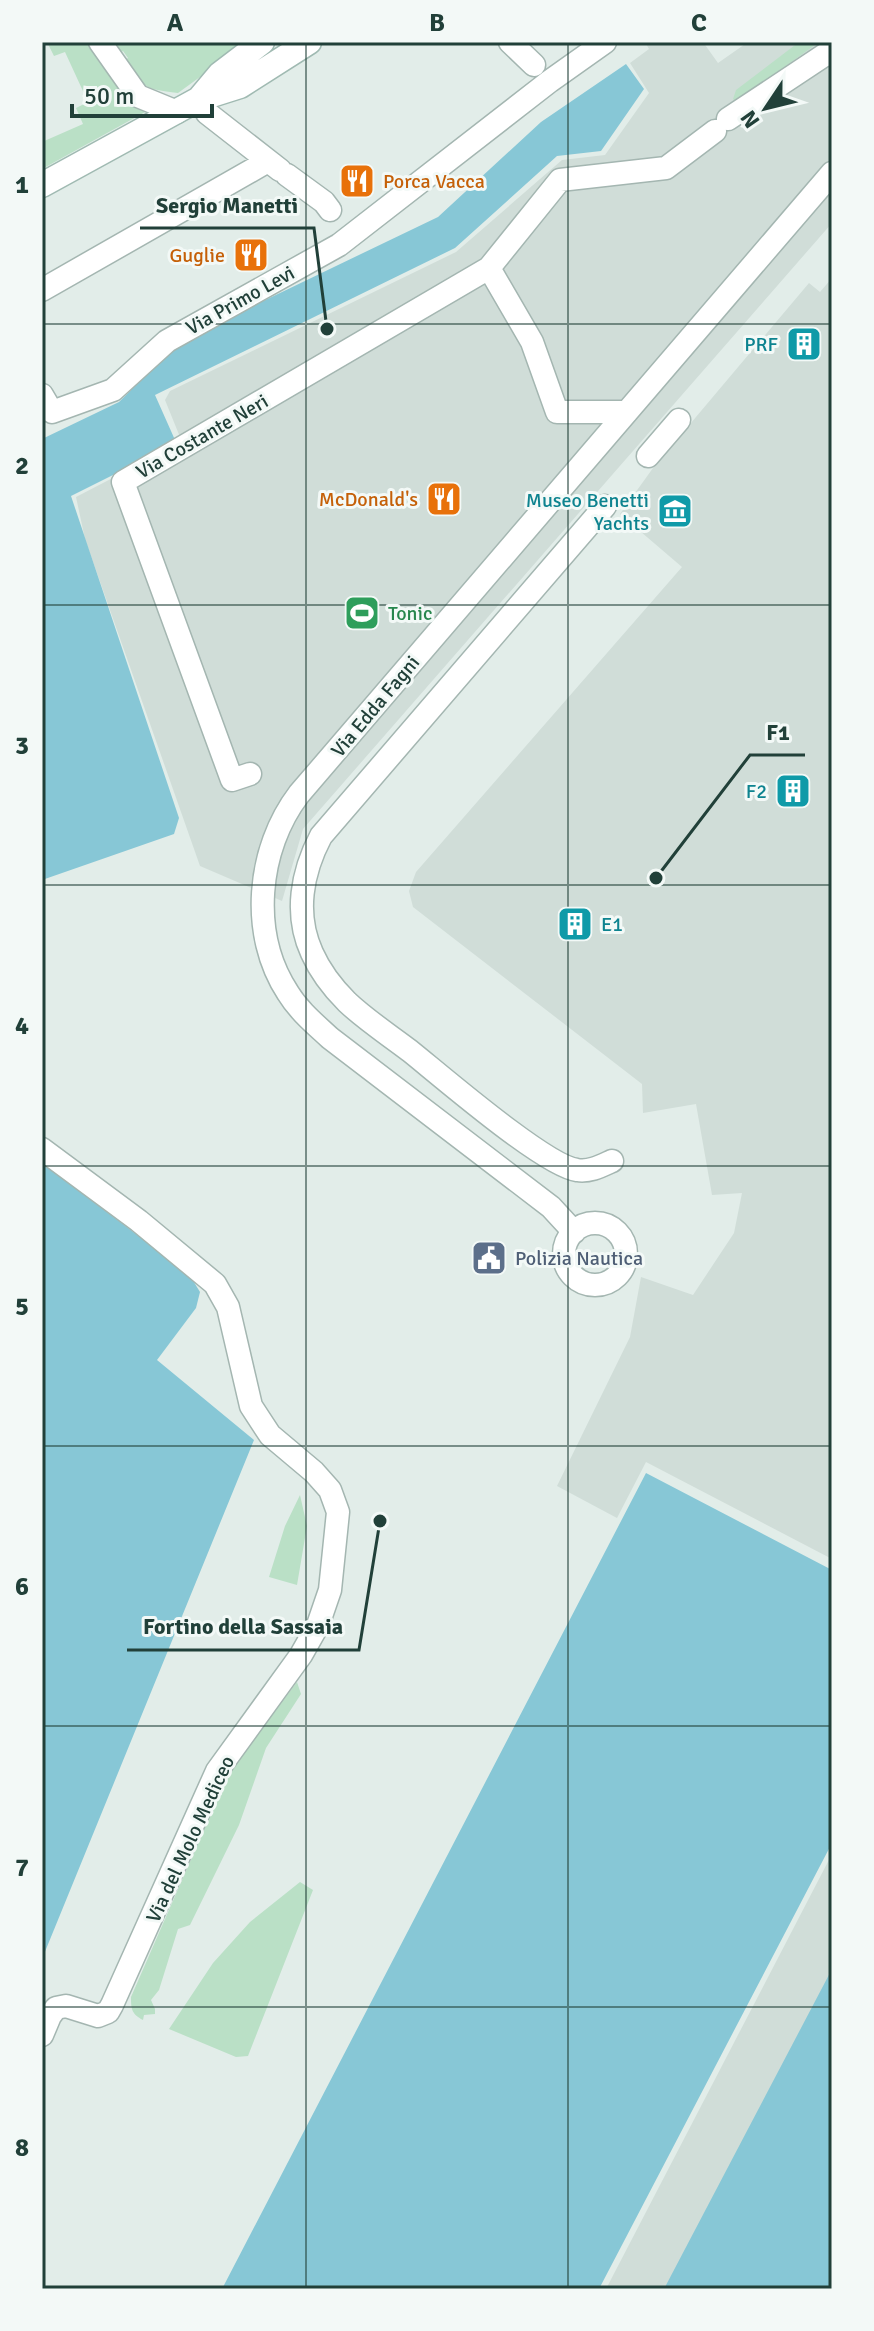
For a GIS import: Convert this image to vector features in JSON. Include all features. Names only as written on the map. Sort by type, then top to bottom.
[{"type":"main road","points":[[203,106],[220,74],[262,42]]},
{"type":"main road","points":[[42,185],[177,112],[203,106],[309,42]]},
{"type":"street","points":[[100,42],[138,96],[177,112]]},
{"type":"street","points":[[510,42],[549,77]]},
{"type":"street","name":"Via Primo Levi","points":[[42,395],[52,412],[113,390],[167,341],[549,77],[605,42]]},
{"type":"street","points":[[627,412],[557,412],[532,342],[489,268],[560,180],[666,168],[722,125],[829,52],[832,55]]},
{"type":"street","points":[[203,106],[278,169],[324,202],[339,223]]},
{"type":"street","points":[[42,290],[278,169]]},
{"type":"street","name":"Via Edda Fagni","points":[[574,1232],[551,1207],[303,1014],[275,968],[265,931],[263,891],[270,856],[289,807],[832,173]]},
{"type":"street","name":"Via Costante Neri","points":[[250,774],[232,780],[123,482],[489,268]]},
{"type":"street","points":[[648,456],[679,420]]},
{"type":"street","points":[[605,506],[321,836],[304,879],[302,908],[307,940],[313,955],[322,972],[348,1002],[527,1142],[563,1164],[576,1170],[591,1170],[612,1161]]},
{"type":"street","name":"Via del Molo Mediceo","points":[[42,1149],[139,1221],[215,1284],[228,1307],[251,1406],[270,1435],[314,1472],[330,1490],[338,1512],[330,1590],[318,1625],[301,1655],[217,1771],[112,2005],[106,2013],[98,2016],[66,2006],[56,2008],[42,2035]]},
{"type":"shaded area","points":[[645,42],[703,42],[718,63],[748,42],[832,42],[832,223],[303,829],[282,901],[200,866],[85,539],[76,497],[182,442],[165,400],[170,391],[456,252],[562,160],[605,155],[649,93],[630,63],[649,49]]},
{"type":"shaded area","points":[[832,278],[832,1559],[646,1462],[617,1518],[557,1486],[630,1337],[641,1277],[693,1295],[734,1233],[742,1193],[712,1195],[696,1104],[643,1113],[642,1084],[413,907],[409,891],[416,872],[682,567],[620,514],[653,468],[809,283],[820,292]]},
{"type":"shaded area","points":[[832,1854],[832,2289],[606,2289]]},
{"type":"green space","points":[[47,42],[88,42],[132,105],[147,111],[42,169],[42,142],[83,124],[76,108],[88,102],[65,52],[54,56]]},
{"type":"green space","points":[[116,42],[248,42],[178,93],[146,86],[125,60],[128,58],[123,51],[120,53],[116,48]]},
{"type":"green space","points":[[799,42],[819,42],[736,102],[733,99],[736,90]]},
{"type":"green space","points":[[300,1495],[307,1526],[297,1585],[269,1577],[285,1526]]},
{"type":"green space","points":[[297,1682],[301,1694],[266,1748],[239,1825],[190,1925],[178,1929],[159,1990],[151,2000],[155,2014],[144,2015],[143,2020],[133,2011],[131,1997],[230,1770]]},
{"type":"green space","points":[[300,1882],[313,1890],[248,2056],[236,2057],[169,2029],[213,1963],[250,1922]]},
{"type":"water","points":[[626,64],[644,89],[601,151],[557,156],[455,248],[155,395],[175,440],[173,445],[71,496],[179,818],[174,834],[42,880],[42,439],[119,402],[182,340],[438,217],[541,122]]},
{"type":"water","points":[[42,1163],[189,1274],[200,1292],[196,1308],[157,1360],[254,1440],[42,1959]]},
{"type":"water","points":[[646,1473],[832,1570],[832,1843],[599,2289],[222,2289]]},
{"type":"water","points":[[832,1969],[832,2289],[664,2289]]},
{"type":"place","name":"Porca Vacca","points":[[357,181]]},
{"type":"place","name":"Guglie","points":[[251,255]]},
{"type":"place","name":"Sergio Manetti","points":[[327,329]]},
{"type":"place","name":"PRF","points":[[804,344]]},
{"type":"place","name":"McDonald's","points":[[444,499]]},
{"type":"place","name":"Museo Benetti Yachts","points":[[675,511]]},
{"type":"place","name":"Tonic","points":[[362,613]]},
{"type":"place","name":"F2","points":[[793,791]]},
{"type":"place","name":"F1","points":[[656,878]]},
{"type":"place","name":"E1","points":[[575,924]]},
{"type":"place","name":"Polizia Nautica","points":[[489,1258]]},
{"type":"place","name":"Fortino della Sassaia","points":[[380,1521]]}]
